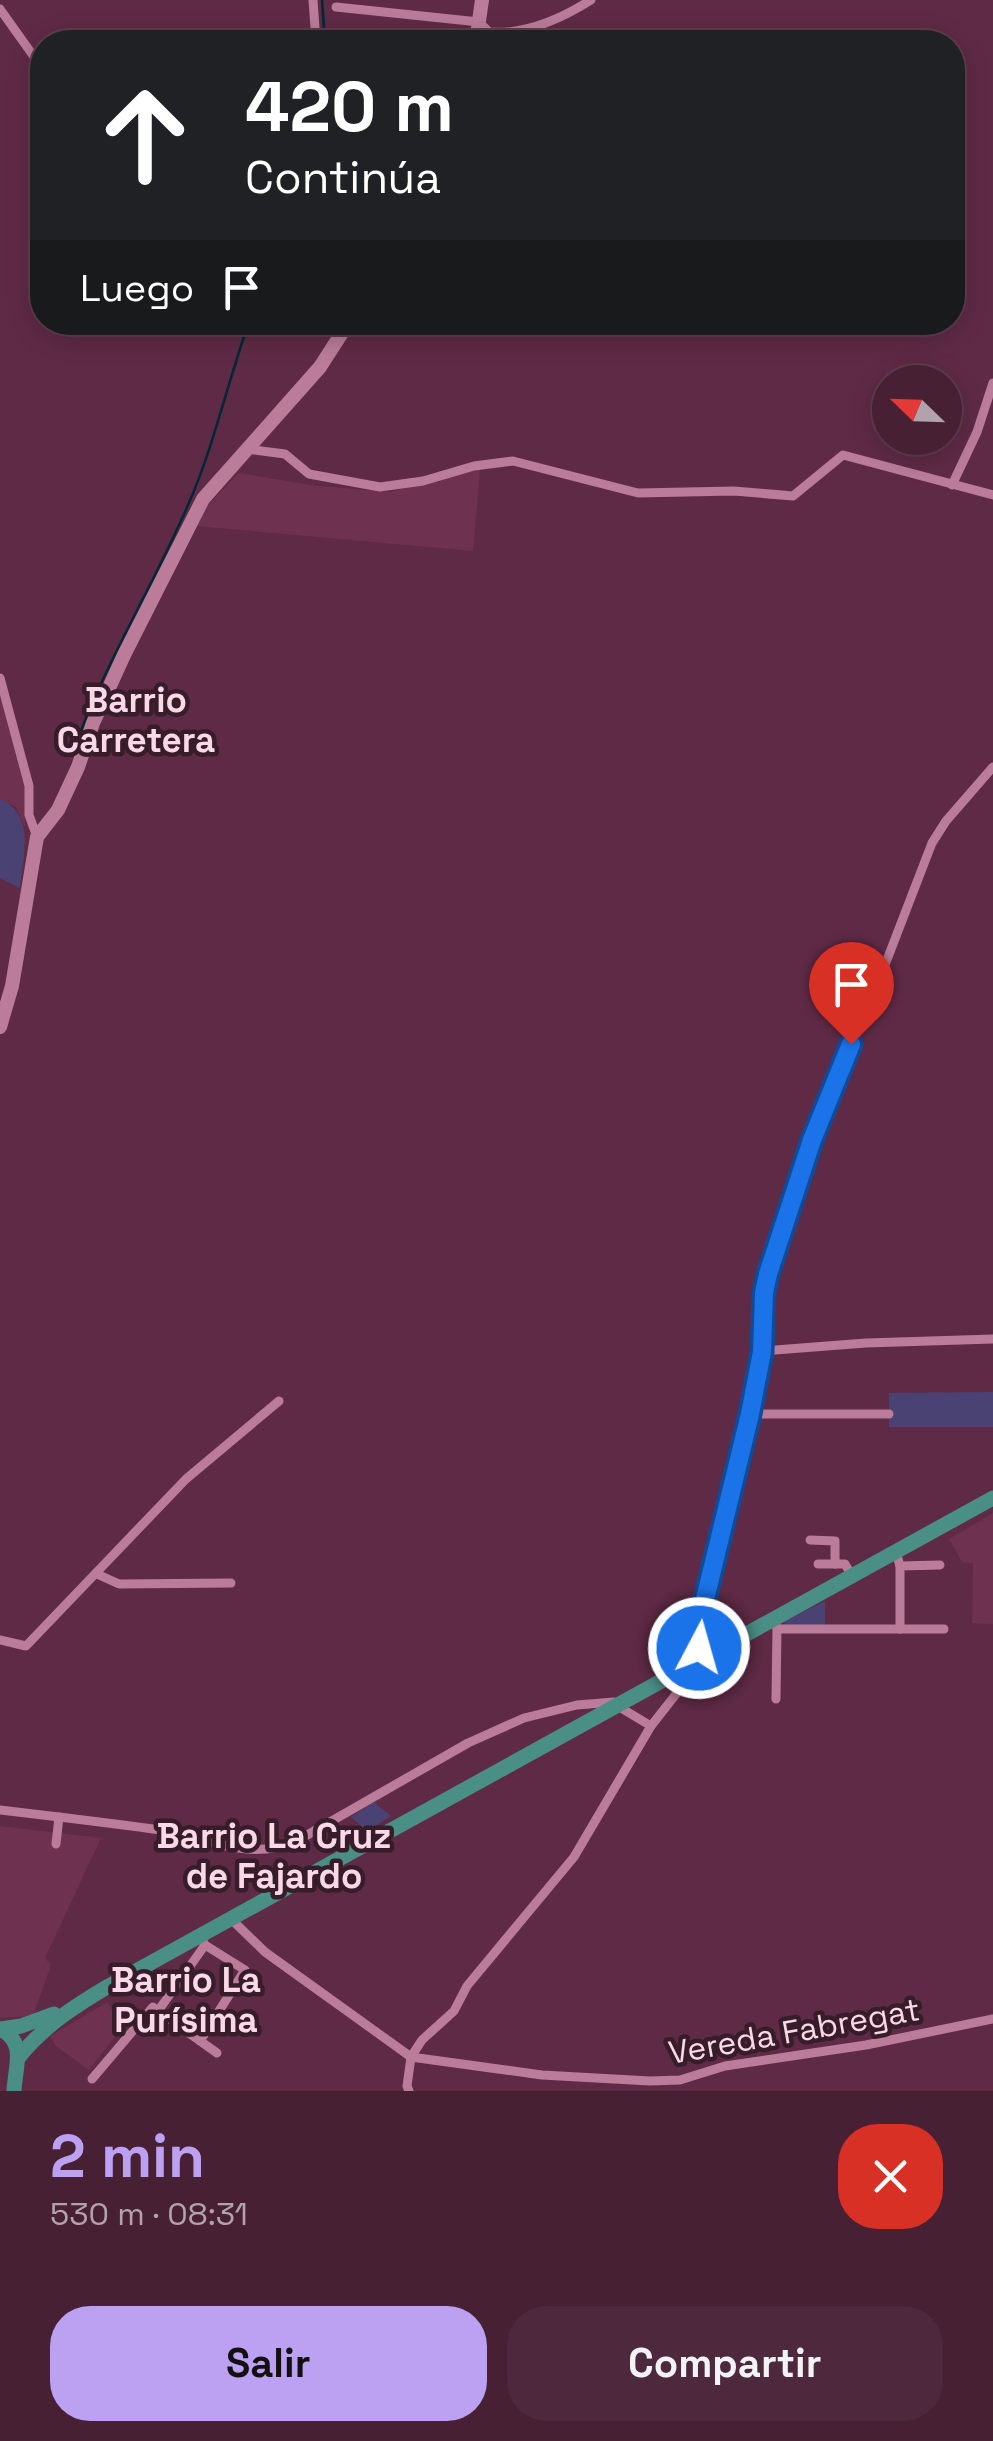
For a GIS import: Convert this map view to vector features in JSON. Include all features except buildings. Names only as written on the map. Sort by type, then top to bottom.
[{"type":"main road","points":[[0,2029],[22,2026],[72,2007],[203,1940],[231,1919],[696,1662],[777,1623],[852,1576],[898,1559],[993,1498]]},
{"type":"main road","points":[[0,2078],[45,2029],[72,2007]]},
{"type":"main road","points":[[0,2029],[16,2043],[14,2091]]},
{"type":"street","points":[[313,0],[315,30]]},
{"type":"street","points":[[478,30],[482,0]]},
{"type":"street","points":[[515,30],[558,21],[592,0]]},
{"type":"street","points":[[336,6],[479,22],[487,30]]},
{"type":"street","points":[[0,9],[30,51]]},
{"type":"street","points":[[0,1027],[12,986],[37,837],[58,810],[124,655],[204,499],[320,367],[341,335]]},
{"type":"street","points":[[952,484],[977,432],[993,383]]},
{"type":"street","points":[[248,450],[285,454],[309,474],[380,487],[514,461],[638,492],[734,490],[794,496],[842,455],[993,495]]},
{"type":"street","points":[[0,678],[29,786],[29,815],[37,837]]},
{"type":"street","points":[[409,2091],[410,2056],[454,2011],[467,1986],[574,1857],[651,1726],[696,1662],[698,1628],[762,1352],[764,1293],[804,1166],[834,1080],[868,1009],[932,844],[946,821],[993,766]]},
{"type":"street","points":[[762,1352],[866,1343],[993,1340]]},
{"type":"street","points":[[0,1640],[26,1646],[186,1479],[279,1401]]},
{"type":"street","points":[[750,1414],[890,1414]]},
{"type":"street","points":[[810,1540],[835,1541],[834,1564]]},
{"type":"street","points":[[900,1629],[898,1559],[940,1565]]},
{"type":"street","points":[[818,1564],[845,1564],[852,1576]]},
{"type":"street","points":[[97,1574],[118,1584],[231,1583]]},
{"type":"street","points":[[776,1699],[777,1623],[944,1630]]},
{"type":"street","points":[[0,1810],[156,1830],[247,1850],[277,1849],[468,1743],[524,1718],[578,1705],[619,1704],[651,1726]]},
{"type":"street","points":[[56,1844],[59,1817]]},
{"type":"street","name":"Vereda Fabregat","points":[[231,1919],[265,1952],[410,2056],[542,2075],[670,2086],[725,2066],[866,2045],[993,2019]]},
{"type":"street","points":[[158,2011],[203,1940],[245,1970],[200,2040]]},
{"type":"street","points":[[92,2079],[152,2007],[217,2054]]},
{"type":"shaded area","points":[[480,469],[473,551],[197,526],[203,510],[239,473],[310,485],[390,492]]},
{"type":"shaded area","points":[[0,694],[25,791],[25,827],[16,807],[0,799]]},
{"type":"shaded area","points":[[0,799],[19,815],[23,826],[20,888],[0,878]]},
{"type":"shaded area","points":[[993,1392],[993,1427],[889,1427],[889,1393]]},
{"type":"shaded area","points":[[993,1513],[993,1624],[972,1623],[973,1563],[962,1562],[949,1539]]},
{"type":"shaded area","points":[[825,1601],[825,1626],[785,1627],[784,1621]]},
{"type":"shaded area","points":[[374,1802],[391,1816],[368,1831],[351,1817]]},
{"type":"shaded area","points":[[0,1826],[101,1838],[45,1958],[51,1965],[33,2016],[0,2018]]},
{"type":"shaded area","points":[[108,2002],[121,2029],[89,2070],[56,2046],[50,2036]]},
{"type":"waterway","points":[[322,0],[324,30]]},
{"type":"waterway","points":[[74,750],[99,687],[197,483],[245,335]]},
{"type":"district","name":"Barrio Carretera","points":[[136,720]]},
{"type":"district","name":"Barrio La Cruz de Fajardo","points":[[274,1856]]},
{"type":"district","name":"Barrio La Purísima","points":[[186,2000]]},
{"type":"route","points":[[699,1648],[698,1628],[762,1352],[768,1274],[812,1140],[851,1044]]}]
